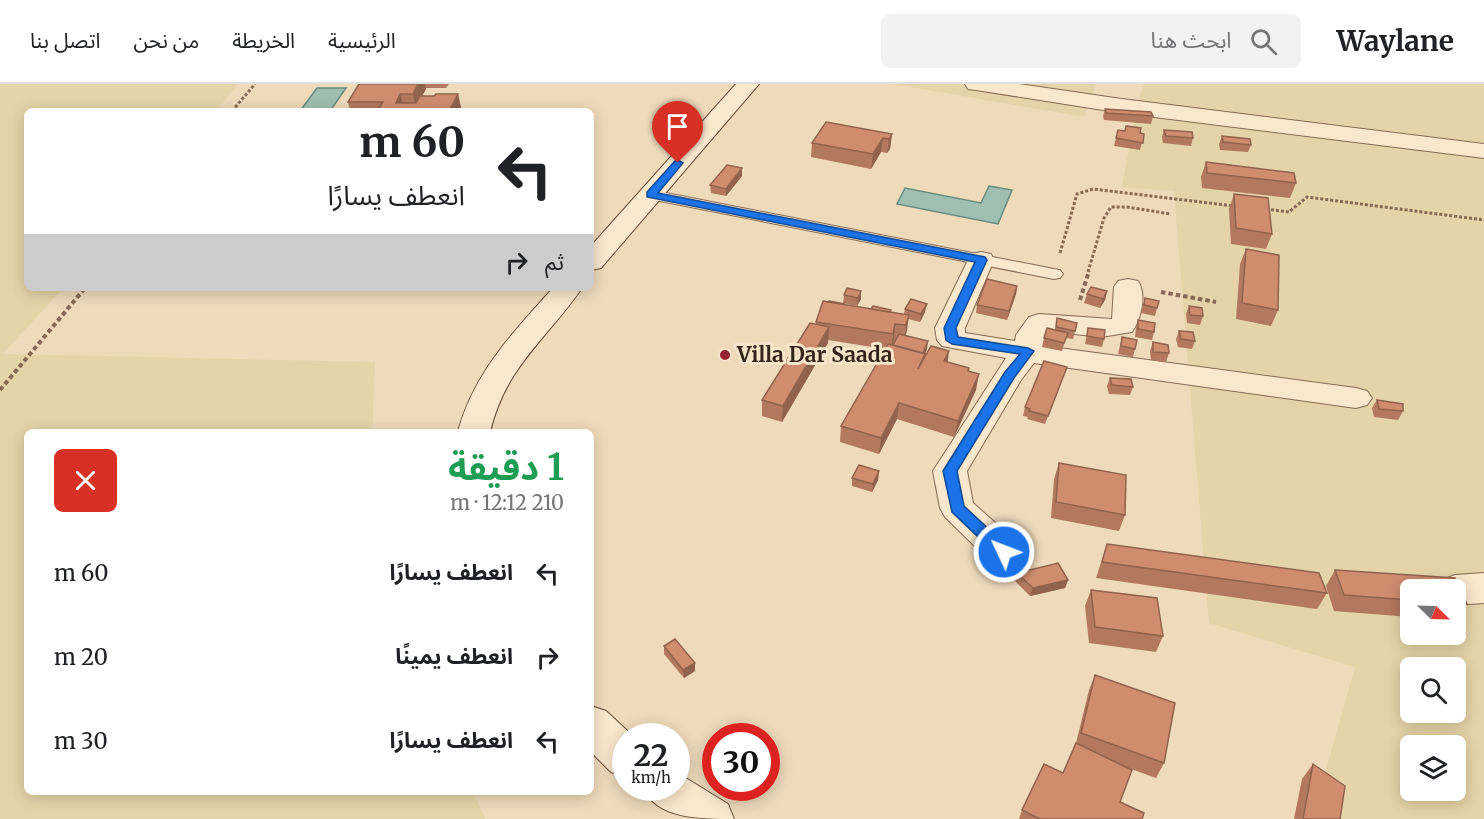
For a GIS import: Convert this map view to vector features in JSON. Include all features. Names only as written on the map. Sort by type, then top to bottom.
[{"type":"street","points":[[594,259],[748,84]]},
{"type":"street","points":[[976,84],[1122,106],[1484,151]]},
{"type":"street","points":[[981,260],[950,328],[952,340],[1356,398]]},
{"type":"street","points":[[1004,552],[957,508],[950,471],[1009,375],[1028,351],[1031,335],[1040,322],[1105,329],[1122,326],[1126,319],[1128,287]]},
{"type":"street","points":[[474,429],[477,413],[507,361],[565,291]]},
{"type":"street","points":[[1466,589],[1484,588]]},
{"type":"street","points":[[594,727],[612,744]]},
{"type":"street","points":[[685,801],[712,819]]},
{"type":"lane","points":[[651,195],[1054,274]]},
{"type":"path","points":[[235,108],[255,84]]},
{"type":"path","points":[[1054,274],[1077,194],[1093,189],[1243,207]]},
{"type":"path","points":[[1255,208],[1289,212],[1307,197],[1484,220]]},
{"type":"path","points":[[1074,324],[1104,218],[1111,207],[1127,207],[1171,214]]},
{"type":"path","points":[[0,390],[82,291]]},
{"type":"shaded area","points":[[0,84],[238,84],[218,108],[24,108],[24,291],[60,291],[3,354],[375,362],[372,429],[24,429],[24,795],[474,795],[485,819],[0,819]]},
{"type":"shaded area","points":[[893,84],[1096,84],[1084,117]]},
{"type":"shaded area","points":[[1144,84],[1484,84],[1484,819],[1312,819],[1355,667],[1209,623],[1174,191],[1122,187],[1136,108]]},
{"type":"shaded area","points":[[317,88],[346,88],[332,108],[302,108]]},
{"type":"shaded area","points":[[989,186],[1012,190],[998,224],[897,204],[905,188],[981,203]]},
{"type":"building","points":[[359,84],[418,84],[413,94],[400,94],[396,103],[416,103],[420,96],[458,94],[451,108],[379,108],[383,102],[348,102]]},
{"type":"building","points":[[1105,109],[1151,112],[1153,116],[1106,113]]},
{"type":"building","points":[[826,122],[892,134],[889,139],[883,138],[873,154],[812,143]]},
{"type":"building","points":[[1126,126],[1141,128],[1140,133],[1144,134],[1143,143],[1116,138],[1118,130],[1125,131]]},
{"type":"building","points":[[1164,130],[1192,132],[1193,138],[1166,136]]},
{"type":"building","points":[[1222,136],[1250,139],[1251,145],[1223,142]]},
{"type":"building","points":[[1206,162],[1294,173],[1296,183],[1207,173]]},
{"type":"building","points":[[727,165],[742,168],[726,189],[710,185]]},
{"type":"building","points":[[1234,194],[1268,198],[1272,234],[1236,228]]},
{"type":"building","points":[[1246,249],[1279,255],[1278,310],[1242,303]]},
{"type":"building","points":[[987,279],[1017,286],[1009,311],[977,305]]},
{"type":"building","points":[[1091,287],[1107,291],[1103,299],[1087,294]]},
{"type":"building","points":[[847,288],[861,291],[858,298],[844,295]]},
{"type":"building","points":[[1145,298],[1159,301],[1157,308],[1144,305]]},
{"type":"building","points":[[911,299],[927,304],[921,314],[905,309]]},
{"type":"building","points":[[823,301],[909,315],[906,325],[895,324],[893,334],[816,322]]},
{"type":"building","points":[[873,306],[891,310],[890,312],[871,309]]},
{"type":"building","points":[[1189,306],[1202,308],[1203,316],[1190,315]]},
{"type":"building","points":[[1057,318],[1077,323],[1075,331],[1056,327]]},
{"type":"building","points":[[1138,320],[1155,323],[1154,332],[1138,329]]},
{"type":"building","points":[[810,323],[829,327],[783,406],[762,400]]},
{"type":"building","points":[[1047,328],[1068,333],[1064,343],[1044,338]]},
{"type":"building","points":[[1088,328],[1105,330],[1104,339],[1087,336]]},
{"type":"building","points":[[1179,331],[1193,332],[1195,341],[1181,339]]},
{"type":"building","points":[[899,334],[928,341],[923,353],[893,345]]},
{"type":"building","points":[[1122,337],[1137,340],[1135,349],[1121,346]]},
{"type":"building","points":[[1153,342],[1168,345],[1169,353],[1153,352]]},
{"type":"building","points":[[888,344],[925,354],[918,369],[931,346],[949,351],[944,361],[969,368],[968,371],[979,374],[958,421],[899,403],[881,438],[841,426]]},
{"type":"building","points":[[1044,361],[1067,367],[1048,416],[1029,411],[1030,409],[1025,407]]},
{"type":"building","points":[[1110,378],[1131,379],[1133,387],[1112,385]]},
{"type":"building","points":[[1377,400],[1403,404],[1403,411],[1379,409]]},
{"type":"building","points":[[1059,463],[1126,475],[1125,515],[1056,502]]},
{"type":"building","points":[[859,465],[879,471],[873,484],[852,478]]},
{"type":"building","points":[[1107,544],[1319,573],[1327,593],[1102,562]]},
{"type":"building","points":[[1058,563],[1068,580],[1033,588],[1017,573]]},
{"type":"building","points":[[1335,570],[1455,579],[1400,579],[1400,599],[1344,595]]},
{"type":"building","points":[[1091,590],[1157,598],[1163,636],[1095,627]]},
{"type":"building","points":[[675,639],[695,663],[683,670],[664,646]]},
{"type":"building","points":[[1095,675],[1175,703],[1164,763],[1081,733]]},
{"type":"building","points":[[1076,743],[1132,770],[1120,802],[1144,813],[1142,819],[1040,819],[1022,810],[1044,764],[1063,773]]},
{"type":"building","points":[[1313,764],[1345,786],[1340,819],[1303,819]]},
{"type":"place","name":"Villa Dar Saada","points":[[725,355]]},
{"type":"route","points":[[678,163],[651,195],[981,260],[950,328],[952,340],[1028,351],[1009,375],[950,471],[957,508],[1004,552]]}]
